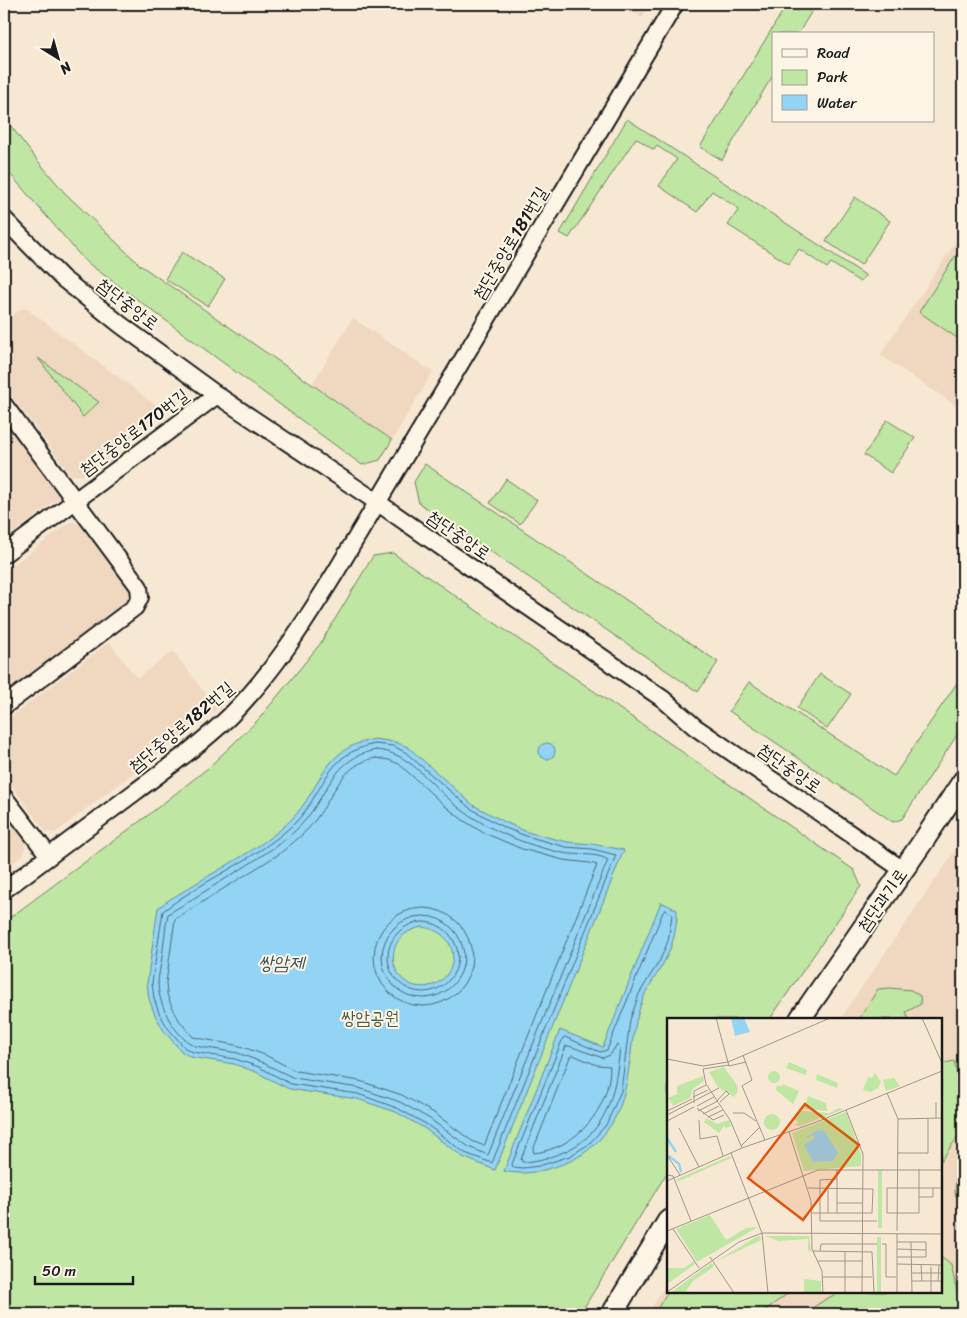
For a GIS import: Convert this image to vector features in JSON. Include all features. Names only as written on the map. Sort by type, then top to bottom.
[{"type":"main road","name":"첨단과기로","points":[[801,1018],[963,781]]},
{"type":"main road","points":[[612,1314],[667,1223]]},
{"type":"street","name":"첨단중앙로181번길","points":[[377,502],[434,410],[675,4]]},
{"type":"street","name":"첨단중앙로","points":[[4,220],[62,278],[120,325],[217,395],[377,502],[662,700],[699,730],[903,870]]},
{"type":"street","name":"첨단중앙로170번길","points":[[4,554],[217,395]]},
{"type":"street","points":[[4,405],[76,500]]},
{"type":"street","name":"첨단중앙로170번길","points":[[4,706],[135,607],[140,597],[139,587],[76,500]]},
{"type":"street","name":"첨단중앙로182번길","points":[[4,890],[197,743],[229,716],[274,666],[301,627],[377,502]]},
{"type":"street","points":[[4,797],[49,856]]},
{"type":"shaded area","points":[[618,4],[650,4],[642,18]]},
{"type":"shaded area","points":[[963,231],[963,410],[880,355]]},
{"type":"shaded area","points":[[23,308],[27,309],[164,411],[163,415],[82,476],[71,475],[4,386],[4,322]]},
{"type":"shaded area","points":[[353,318],[433,372],[392,440],[312,384]]},
{"type":"shaded area","points":[[4,416],[59,489],[58,499],[4,540]]},
{"type":"shaded area","points":[[70,522],[81,523],[130,588],[129,599],[4,694],[4,572]]},
{"type":"shaded area","points":[[109,642],[137,678],[173,651],[217,709],[55,833],[46,832],[4,776],[4,722]]},
{"type":"shaded area","points":[[4,811],[26,841],[24,854],[4,870]]},
{"type":"shaded area","points":[[963,839],[963,1314],[648,1314],[667,1282],[667,1293],[942,1293],[942,1018],[841,1018]]},
{"type":"green space","points":[[787,4],[816,4],[799,32],[772,32],[772,77],[722,160],[700,147]]},
{"type":"green space","points":[[4,117],[64,192],[140,265],[392,440],[380,460],[362,465],[85,261],[4,167]]},
{"type":"green space","points":[[627,119],[865,276],[860,282],[831,263],[827,268],[799,249],[789,264],[728,225],[739,209],[712,191],[697,212],[659,186],[677,159],[657,146],[654,150],[636,138],[569,238],[560,233]]},
{"type":"green space","points":[[855,197],[890,221],[861,265],[826,241]]},
{"type":"green space","points":[[963,244],[963,342],[919,312]]},
{"type":"green space","points":[[182,252],[225,279],[208,306],[165,279]]},
{"type":"green space","points":[[38,358],[99,402],[83,417]]},
{"type":"green space","points":[[887,420],[915,438],[891,473],[864,455]]},
{"type":"green space","points":[[425,464],[718,662],[698,692],[419,503],[414,482]]},
{"type":"green space","points":[[506,479],[537,500],[520,524],[490,503]]},
{"type":"green space","name":"쌍암공원","points":[[393,553],[854,870],[861,886],[771,1018],[667,1018],[667,1173],[580,1314],[4,1314],[4,922],[147,816],[208,768],[258,720],[320,644],[373,556]]},
{"type":"green space","points":[[820,674],[851,694],[827,729],[797,708]]},
{"type":"green space","points":[[963,674],[963,726],[902,819],[893,822],[729,711],[749,682],[894,776]]},
{"type":"green space","points":[[878,989],[911,990],[920,996],[921,1004],[906,1012],[909,1018],[860,1018]]},
{"type":"green space","points":[[954,1061],[963,1099],[963,1129],[942,1160],[942,1064]]},
{"type":"green space","points":[[963,1158],[963,1199],[955,1195],[956,1177]]},
{"type":"green space","points":[[942,1258],[951,1265],[962,1314],[803,1314],[838,1293],[942,1293]]},
{"type":"green space","points":[[667,1293],[789,1293],[760,1314],[654,1314]]},
{"type":"water","name":"쌍암제","points":[[375,739],[395,742],[408,747],[473,805],[527,832],[567,842],[624,850],[495,1170],[463,1157],[424,1128],[396,1112],[357,1099],[289,1089],[256,1072],[234,1064],[191,1057],[182,1052],[164,1031],[149,999],[147,983],[158,908],[256,847],[281,829],[302,807],[333,760],[357,744]],"holes":[[[422,927],[429,928],[447,940],[453,959],[450,970],[441,980],[433,985],[419,987],[407,983],[399,975],[394,964],[394,953],[398,942],[407,933]]]},
{"type":"water","points":[[544,743],[550,743],[555,748],[553,757],[544,759],[539,754],[539,748]]},
{"type":"water","points":[[661,902],[677,910],[674,936],[662,967],[642,1000],[636,1021],[625,1091],[611,1124],[592,1147],[568,1162],[534,1172],[504,1171],[560,1030],[603,1047]]}]
